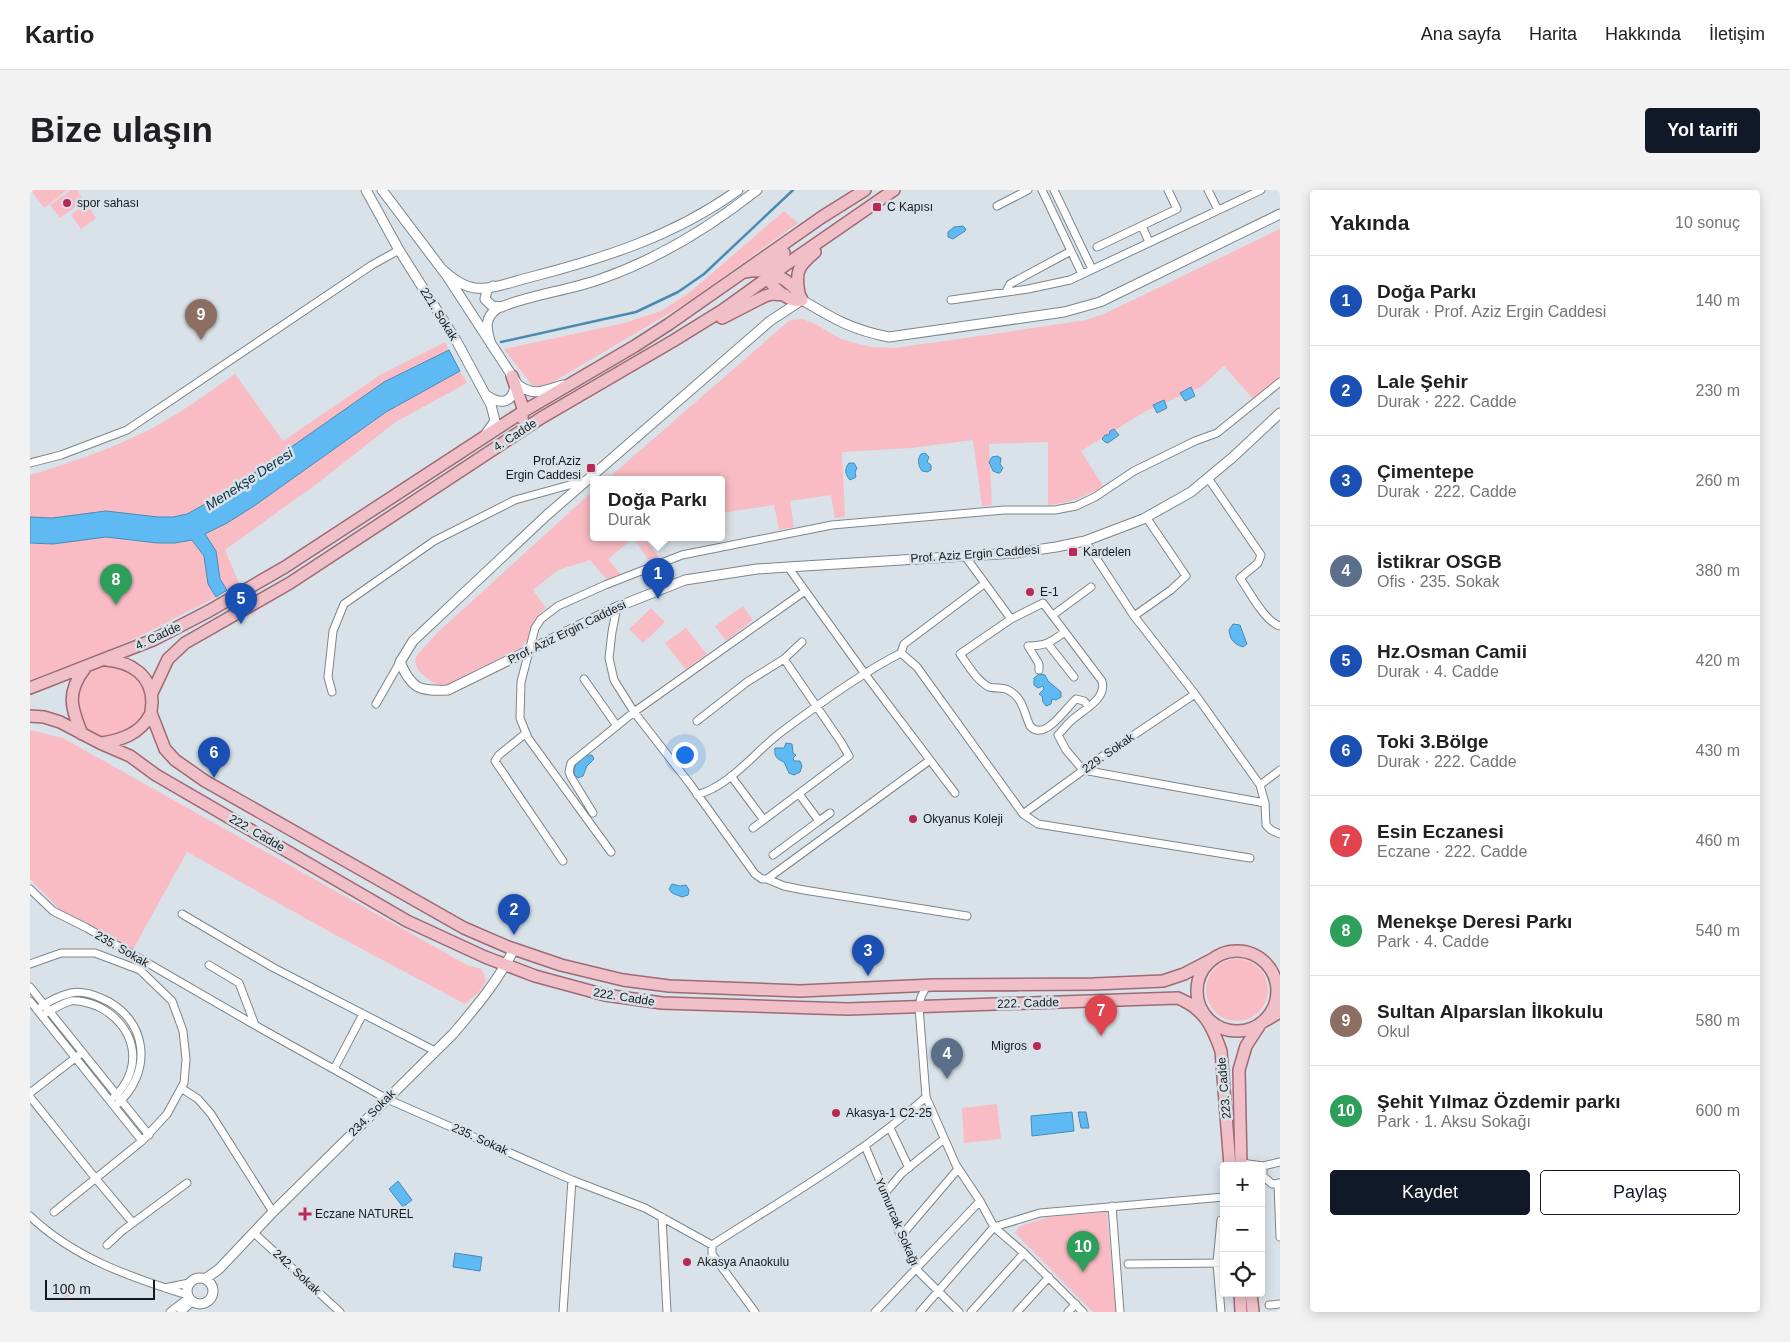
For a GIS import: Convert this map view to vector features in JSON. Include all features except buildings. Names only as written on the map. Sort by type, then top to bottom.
[{"type":"main road","name":"4. Cadde","points":[[106,660],[153,640],[209,611],[285,567],[524,410],[635,346],[865,190]]},
{"type":"main road","name":"4. Cadde","points":[[152,693],[168,658],[185,643],[290,584],[541,418],[723,310],[769,274],[894,190]]},
{"type":"main road","points":[[801,297],[794,301],[772,284],[767,268],[773,261],[822,226],[836,208]]},
{"type":"main road","points":[[801,297],[797,279],[801,265],[842,226]]},
{"type":"main road","points":[[742,274],[756,270],[769,274],[801,297]]},
{"type":"main road","points":[[681,336],[765,296],[772,294],[785,295]]},
{"type":"main road","points":[[482,457],[520,423],[524,410],[513,382]]},
{"type":"main road","points":[[30,688],[106,660],[120,661],[132,667],[143,676],[152,693],[151,713],[141,726],[130,735],[118,740],[100,743],[60,722],[44,717],[30,716]]},
{"type":"main road","points":[[82,734],[72,706],[72,692],[76,680],[86,667]]},
{"type":"main road","name":"222. Cadde","points":[[151,713],[165,749],[175,760],[204,781],[464,928],[514,949],[561,965],[623,980],[669,986],[800,991],[927,985],[1094,984],[1164,981],[1184,974],[1213,959]]},
{"type":"main road","name":"222. Cadde","points":[[100,743],[130,756],[156,775],[407,921],[485,957],[535,976],[605,996],[662,1003],[848,1009],[1178,998],[1190,1003],[1204,1014]]},
{"type":"main road","points":[[1280,975],[1261,958],[1249,952],[1224,953],[1213,959],[1204,968],[1198,979],[1196,991],[1198,1003],[1204,1014],[1213,1024],[1224,1030],[1237,1032],[1250,1029],[1280,1012]]},
{"type":"main road","points":[[1261,1024],[1270,1015],[1276,1004],[1276,979],[1270,968]]},
{"type":"main road","name":"223. Cadde","points":[[1204,1014],[1216,1036],[1221,1051],[1238,1162]]},
{"type":"main road","name":"223. Cadde","points":[[1238,1162],[1239,1070],[1246,1046],[1261,1024]]},
{"type":"main road","points":[[1240,1297],[1242,1312]]},
{"type":"main road","points":[[1251,1297],[1252,1312]]},
{"type":"street","name":"221. Sokak","points":[[366,190],[399,250],[444,320],[492,405],[494,421],[490,429],[480,439]]},
{"type":"street","points":[[382,190],[442,269],[491,344],[513,382],[529,391],[539,392],[569,384]]},
{"type":"street","points":[[442,269],[464,285],[482,288],[583,264],[639,244],[687,221],[738,190]]},
{"type":"street","points":[[491,344],[487,331],[487,320],[493,312],[502,307],[566,290],[626,269],[683,241],[711,224],[757,190]]},
{"type":"street","points":[[997,206],[1028,190]]},
{"type":"street","points":[[1042,190],[1082,274]]},
{"type":"street","points":[[1054,190],[1092,269]]},
{"type":"street","points":[[1097,247],[1177,209],[1168,190]]},
{"type":"street","points":[[1208,190],[1218,210]]},
{"type":"street","points":[[951,300],[1070,280],[1261,190]]},
{"type":"street","points":[[591,476],[801,297],[847,326],[889,337],[1064,312],[1100,302],[1280,214]]},
{"type":"street","points":[[1142,226],[1149,242]]},
{"type":"street","points":[[30,463],[61,455],[127,430],[372,265],[399,250]]},
{"type":"street","points":[[1006,292],[1010,284],[1071,251]]},
{"type":"street","points":[[494,286],[487,290],[485,299],[492,306],[502,307]]},
{"type":"street","points":[[486,395],[495,401],[504,401],[512,395],[513,382]]},
{"type":"street","points":[[611,852],[526,733],[520,718],[521,682],[535,628],[541,619],[558,606],[605,585],[682,555],[832,525],[1004,510],[1055,510],[1076,506],[1095,497],[1134,471],[1217,433],[1280,382]]},
{"type":"street","name":"Prof. Aziz Ergin Caddesi","points":[[400,662],[412,682],[424,690],[448,690],[617,607],[684,580],[788,566],[1015,553],[1085,541],[1146,517],[1191,492],[1233,457],[1280,413]]},
{"type":"street","points":[[376,704],[413,641],[546,514],[590,477]]},
{"type":"street","points":[[1208,478],[1261,555],[1258,563],[1240,578],[1266,616],[1273,623],[1280,626]]},
{"type":"street","points":[[332,692],[328,677],[333,631],[344,604],[434,541],[514,500],[584,482]]},
{"type":"street","points":[[1134,616],[1171,590],[1186,576],[1146,517]]},
{"type":"street","points":[[1085,541],[1134,616],[1195,694],[1260,785],[1265,803],[1266,825],[1280,834]]},
{"type":"street","points":[[965,556],[1011,619]]},
{"type":"street","points":[[788,566],[865,674],[955,793]]},
{"type":"street","points":[[697,795],[707,792],[731,776],[778,735],[865,674],[901,653],[904,644],[984,584]]},
{"type":"street","points":[[1053,615],[1091,587]]},
{"type":"street","points":[[593,813],[571,777],[570,767],[578,757],[634,712],[805,591]]},
{"type":"street","points":[[1089,706],[1084,701],[1076,699],[1051,726],[1045,730],[1038,731],[1030,726],[1023,706],[1016,695],[1008,690],[990,687],[982,681],[960,654],[1011,619],[1043,603],[1102,681],[1104,687],[1101,696],[1089,706],[1071,720],[1058,735],[1066,750],[1083,770],[1265,803]]},
{"type":"street","points":[[617,607],[609,658],[614,680],[634,712],[755,874],[762,879],[804,890],[967,916]]},
{"type":"street","points":[[1039,670],[1039,664],[1028,646],[1048,644],[1065,632]]},
{"type":"street","points":[[697,721],[747,682],[784,659],[802,642]]},
{"type":"street","points":[[1048,644],[1074,677]]},
{"type":"street","points":[[901,653],[917,667],[1023,814],[1038,824],[1250,858]]},
{"type":"street","points":[[753,828],[849,756],[784,659]]},
{"type":"street","points":[[584,680],[617,726]]},
{"type":"street","name":"229. Sokak","points":[[1023,814],[1083,770],[1195,694]]},
{"type":"street","points":[[526,733],[495,760],[564,860]]},
{"type":"street","points":[[767,879],[930,760]]},
{"type":"street","points":[[1260,785],[1280,770]]},
{"type":"street","points":[[731,776],[763,819]]},
{"type":"street","points":[[798,794],[819,821]]},
{"type":"street","points":[[773,855],[830,813]]},
{"type":"street","name":"235. Sokak","points":[[30,889],[53,911],[387,1099],[572,1180],[645,1208],[712,1245]]},
{"type":"street","points":[[182,914],[274,968],[435,1051]]},
{"type":"street","name":"234. Sokak","points":[[205,1279],[219,1269],[273,1212],[453,1034],[480,1003],[506,965],[514,949]]},
{"type":"street","points":[[30,964],[61,953],[95,953],[140,970],[172,1001],[183,1031],[186,1059],[184,1083],[167,1114],[142,1141],[54,1212]]},
{"type":"street","points":[[209,965],[239,983],[255,1025]]},
{"type":"street","points":[[927,985],[921,997],[920,1006],[926,1097],[944,1140],[958,1168],[980,1201],[994,1227],[1024,1253],[1083,1312]]},
{"type":"street","points":[[30,987],[148,1135]]},
{"type":"street","points":[[39,1013],[44,1004],[56,997],[73,992],[93,995],[112,1003],[127,1016],[137,1034],[142,1055],[139,1075],[133,1086],[112,1103]]},
{"type":"street","points":[[30,1001],[142,1141]]},
{"type":"street","points":[[39,1013],[49,1011],[72,1001],[92,1004],[108,1011],[121,1023],[130,1038],[133,1056],[130,1074],[118,1098]]},
{"type":"street","points":[[334,1070],[363,1014]]},
{"type":"street","points":[[82,1053],[30,1095],[133,1223]]},
{"type":"street","points":[[181,1088],[198,1099],[211,1114],[273,1212]]},
{"type":"street","points":[[755,1312],[712,1254],[712,1245],[865,1146],[890,1128],[926,1097]]},
{"type":"street","points":[[890,1128],[909,1168]]},
{"type":"street","points":[[885,1192],[909,1168],[944,1140]]},
{"type":"street","name":"Yumurcak Sokağı","points":[[865,1146],[916,1269],[959,1312]]},
{"type":"street","points":[[1265,1166],[1280,1162]]},
{"type":"street","points":[[901,1236],[958,1168]]},
{"type":"street","points":[[563,1312],[572,1180]]},
{"type":"street","points":[[1265,1180],[1272,1184],[1279,1183],[1280,1237]]},
{"type":"street","points":[[106,1245],[187,1183]]},
{"type":"street","points":[[920,1312],[994,1227],[1040,1214],[1220,1197]]},
{"type":"street","points":[[875,1312],[980,1201]]},
{"type":"street","points":[[1112,1206],[1120,1312]]},
{"type":"street","points":[[30,1216],[57,1239],[84,1256],[105,1266],[165,1288],[192,1302],[203,1304],[209,1301]]},
{"type":"street","points":[[662,1217],[667,1312]]},
{"type":"street","name":"242. Sokak","points":[[254,1233],[340,1312]]},
{"type":"street","points":[[971,1312],[1024,1253]]},
{"type":"street","points":[[1128,1264],[1220,1263]]},
{"type":"street","name":"234. Sokak","points":[[212,1286],[219,1269]]},
{"type":"street","points":[[1017,1312],[1049,1277]]},
{"type":"street","points":[[165,1288],[189,1283],[196,1278],[205,1279],[212,1286],[212,1296],[209,1301],[208,1312]]},
{"type":"street","points":[[189,1283],[186,1289],[192,1302]]},
{"type":"street","points":[[1221,1297],[1221,1312]]},
{"type":"street","points":[[170,1312],[192,1302]]},
{"type":"street","points":[[181,1312],[192,1302]]},
{"type":"street","points":[[1068,1312],[1076,1304]]},
{"type":"street","points":[[1269,1305],[1280,1304]]},
{"type":"shaded area","name":"spor sahası","points":[[31,190],[67,190],[44,208]]},
{"type":"shaded area","name":"spor sahası","points":[[71,190],[77,190],[84,201],[60,218],[50,205]]},
{"type":"shaded area","points":[[86,203],[96,218],[81,229],[71,215]]},
{"type":"shaded area","points":[[784,211],[798,223],[688,302],[548,385],[540,387],[532,385],[504,349],[624,323],[661,311],[689,293]]},
{"type":"shaded area","points":[[1280,229],[1280,378],[1254,400],[1224,366],[1201,387],[1146,411],[1081,451],[1103,486],[1077,499],[1048,505],[1048,442],[989,444],[992,505],[982,506],[973,440],[911,448],[842,452],[845,517],[835,518],[831,495],[790,501],[794,527],[779,530],[774,505],[725,513],[725,476],[611,476],[790,320],[803,319],[839,338],[854,343],[873,347],[894,348],[1086,320],[1106,313]]},
{"type":"shaded area","points":[[445,342],[449,350],[384,382],[227,492],[187,514],[173,517],[158,517],[106,511],[52,518],[30,517],[30,475],[99,452],[133,438],[183,410],[235,374],[283,441],[380,375]]},
{"type":"shaded area","points":[[460,371],[467,383],[394,423],[318,483],[225,550],[239,583],[227,590],[220,579],[216,551],[204,534],[227,523],[254,506],[386,412]]},
{"type":"shaded area","points":[[590,494],[590,541],[629,541],[608,559],[621,575],[608,581],[590,560],[558,570],[533,590],[546,608],[536,618],[525,643],[520,648],[444,686],[425,677],[418,669],[415,660],[417,655],[438,632]]},
{"type":"shaded area","points":[[95,537],[161,543],[192,540],[204,556],[208,584],[216,597],[138,637],[30,680],[30,543],[53,544]]},
{"type":"shaded area","points":[[635,541],[646,541],[660,559],[651,563]]},
{"type":"shaded area","points":[[743,606],[753,620],[726,641],[715,626]]},
{"type":"shaded area","points":[[651,608],[665,622],[643,643],[629,629]]},
{"type":"shaded area","points":[[686,628],[707,654],[686,670],[665,643]]},
{"type":"shaded area","points":[[103,666],[118,668],[135,678],[143,690],[146,706],[142,719],[131,733],[98,739],[79,725],[75,696],[76,688],[84,676]]},
{"type":"shaded area","points":[[30,730],[63,738],[467,965],[481,969],[485,976],[484,985],[465,1004],[332,933],[187,852],[132,951],[59,909],[30,879]]},
{"type":"shaded area","points":[[1237,959],[1249,961],[1259,968],[1266,978],[1268,990],[1266,1002],[1259,1012],[1249,1019],[1237,1021],[1225,1019],[1215,1012],[1208,1002],[1206,990],[1208,978],[1215,968],[1225,961]]},
{"type":"shaded area","points":[[997,1104],[1001,1139],[964,1143],[962,1108]]},
{"type":"shaded area","points":[[1107,1212],[1116,1312],[1093,1312],[1015,1233],[1020,1226],[1049,1217]]},
{"type":"shaded area","points":[[66,1285],[72,1291],[66,1297],[60,1291]]},
{"type":"water","points":[[963,226],[966,229],[965,231],[953,239],[948,237],[948,232],[954,227]]},
{"type":"water","points":[[449,350],[460,371],[386,412],[254,506],[205,534],[216,551],[220,579],[227,590],[216,597],[208,584],[204,556],[192,540],[175,543],[157,543],[106,537],[53,544],[30,543],[30,517],[52,518],[106,511],[158,517],[173,517],[187,514],[227,492],[384,382]]},
{"type":"water","points":[[1191,387],[1195,396],[1185,401],[1180,393]]},
{"type":"water","points":[[1164,400],[1167,408],[1157,413],[1153,405]]},
{"type":"water","points":[[1114,429],[1119,435],[1108,443],[1105,442],[1102,439]]},
{"type":"water","points":[[925,453],[929,457],[927,462],[931,465],[931,470],[927,472],[922,471],[919,462],[921,454]]},
{"type":"water","points":[[997,456],[1001,458],[1000,464],[1003,468],[1000,473],[993,471],[989,462],[992,457]]},
{"type":"water","points":[[849,463],[854,463],[857,468],[855,472],[856,477],[850,480],[846,472],[846,467]]},
{"type":"water","points":[[1233,624],[1240,625],[1247,644],[1243,647],[1231,639],[1229,630]]},
{"type":"water","points":[[1039,674],[1045,675],[1048,681],[1061,692],[1061,697],[1056,700],[1052,699],[1051,704],[1046,706],[1042,696],[1039,694],[1044,689],[1043,686],[1038,688],[1034,685],[1034,678]]},
{"type":"water","points":[[786,743],[792,744],[793,753],[796,755],[793,758],[794,761],[800,761],[802,766],[800,772],[794,775],[789,773],[784,762],[778,759],[775,754],[775,748],[784,748]]},
{"type":"water","points":[[592,755],[594,759],[587,766],[583,776],[578,778],[574,774],[578,760],[584,756]]},
{"type":"water","points":[[672,884],[686,885],[689,890],[688,895],[682,897],[672,893],[669,889]]},
{"type":"water","points":[[1072,1112],[1074,1131],[1032,1136],[1031,1116]]},
{"type":"water","points":[[1078,1112],[1086,1112],[1089,1128],[1081,1128]]},
{"type":"water","points":[[398,1181],[412,1200],[403,1207],[389,1189]]},
{"type":"water","points":[[455,1253],[482,1257],[480,1271],[453,1267]]},
{"type":"waterway","name":"Menekşe Deresi","points":[[501,342],[636,312],[678,292],[704,274],[793,190]]},
{"type":"place","name":"spor sahası","points":[[67,203]]},
{"type":"place","name":"C Kapısı","points":[[877,207]]},
{"type":"place","name":"Sultan Alparslan İlkokulu","points":[[201,340]]},
{"type":"place","name":"Prof.Aziz Ergin Caddesi","points":[[591,468]]},
{"type":"place","name":"Kardelen","points":[[1073,552]]},
{"type":"place","name":"E-1","points":[[1030,592]]},
{"type":"place","name":"Doğa Parkı","points":[[658,599]]},
{"type":"place","name":"Menekşe Deresi Parkı","points":[[116,605]]},
{"type":"place","name":"Hz.Osman Camii","points":[[241,624]]},
{"type":"place","name":"Toki 3.Bölge","points":[[214,778]]},
{"type":"place","name":"Okyanus Koleji","points":[[913,819]]},
{"type":"place","name":"Lale Şehir","points":[[514,935]]},
{"type":"place","name":"Çimentepe","points":[[868,976]]},
{"type":"place","name":"Esin Eczanesi","points":[[1101,1036]]},
{"type":"place","name":"Migros","points":[[1037,1046]]},
{"type":"place","name":"İstikrar OSGB","points":[[947,1079]]},
{"type":"place","name":"Akasya-1 C2-25","points":[[836,1113]]},
{"type":"place","name":"Eczane NATUREL","points":[[305,1214]]},
{"type":"place","name":"Akasya Anaokulu","points":[[687,1262]]},
{"type":"place","name":"Şehit Yılmaz Özdemir parkı","points":[[1083,1272]]}]
